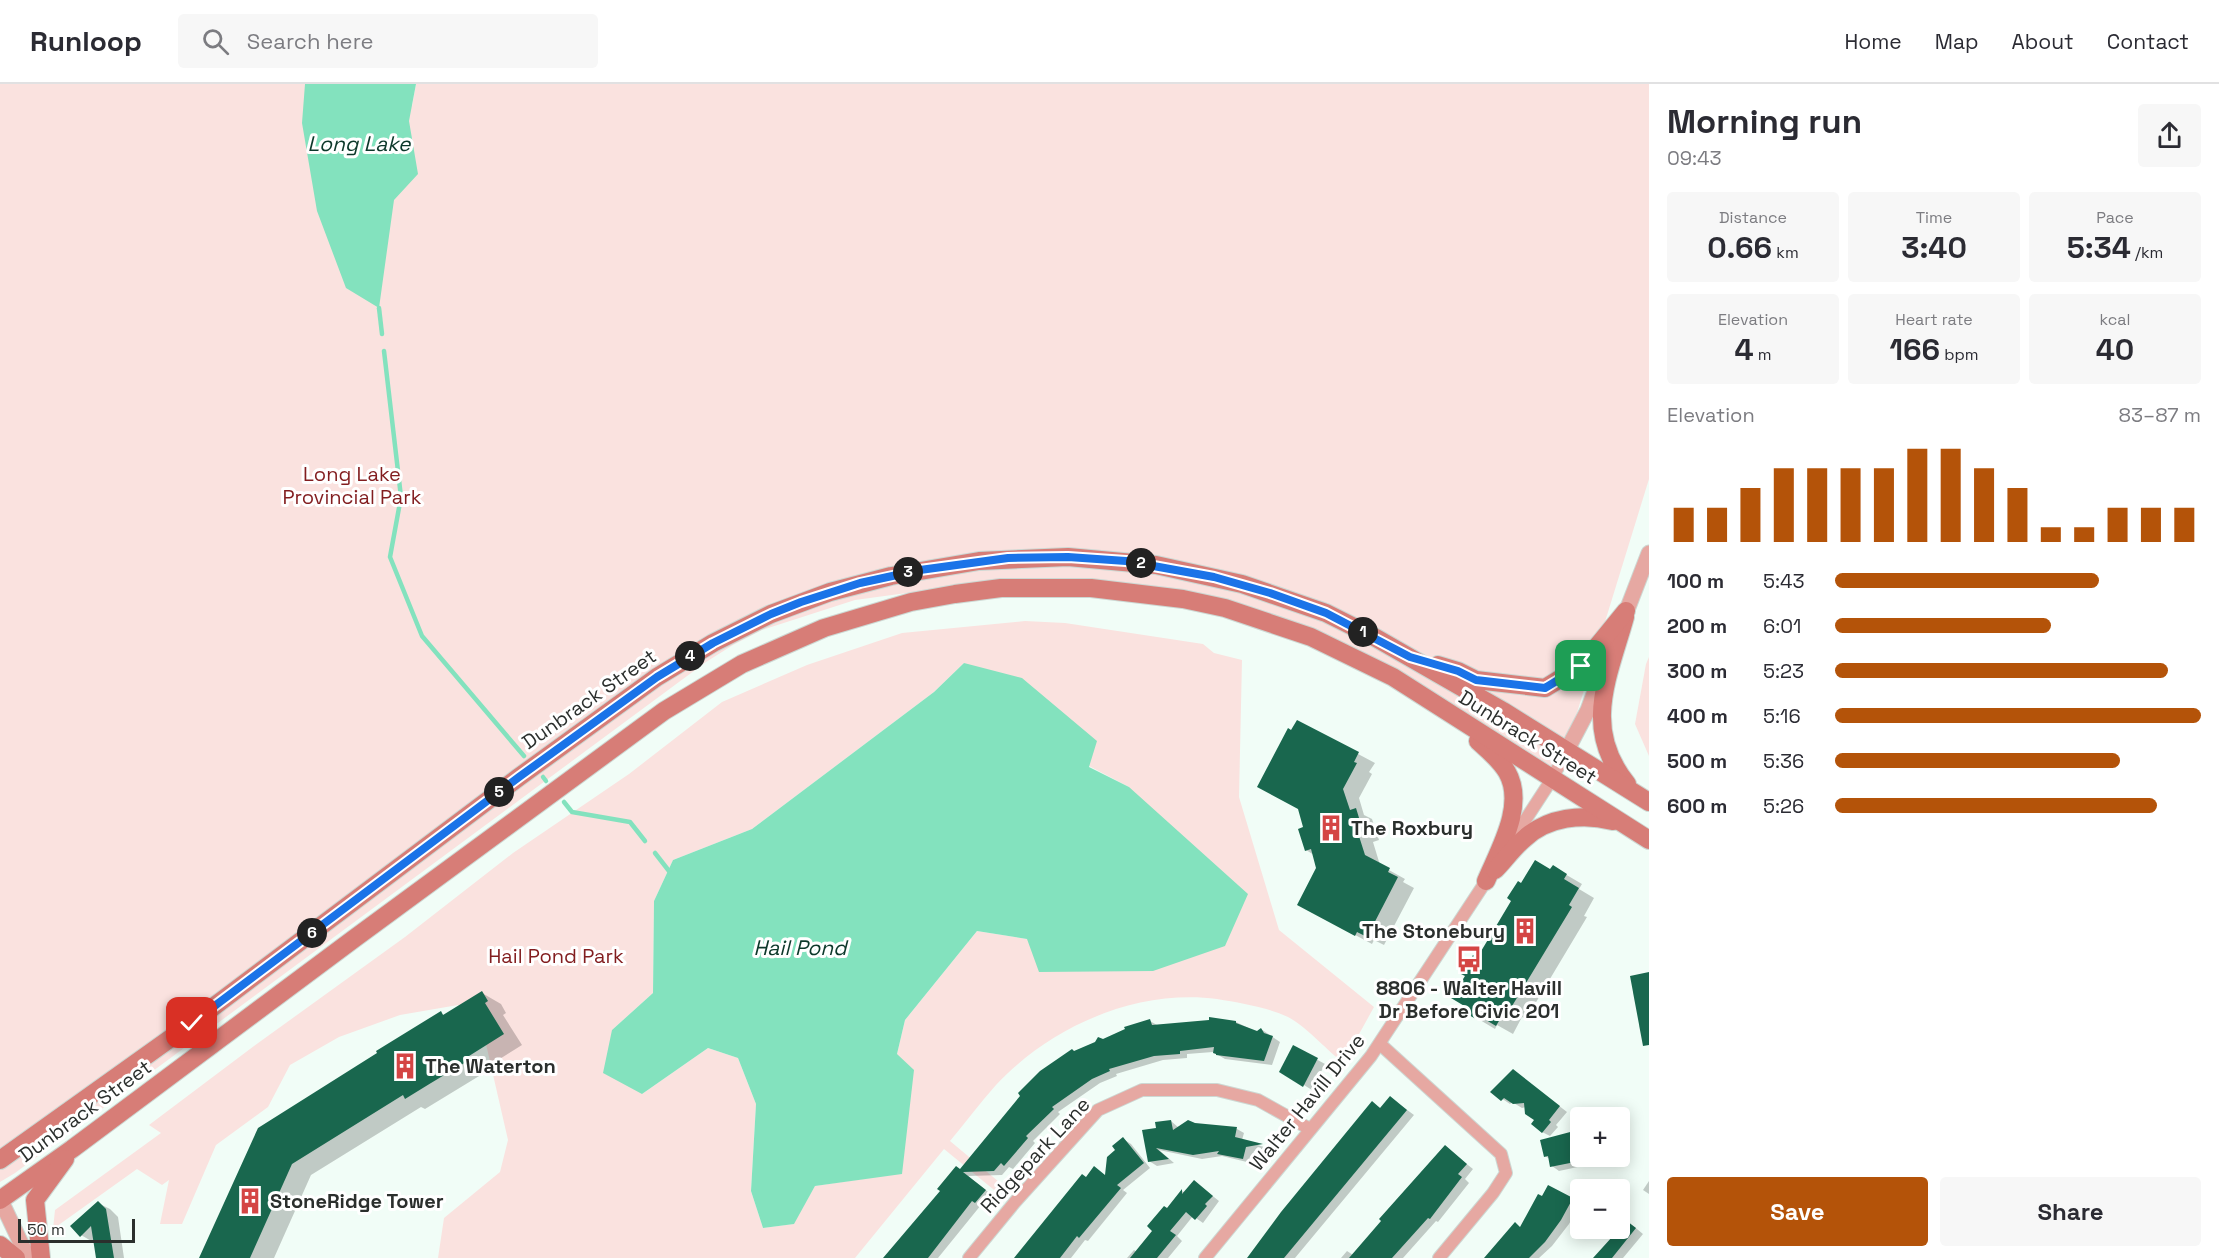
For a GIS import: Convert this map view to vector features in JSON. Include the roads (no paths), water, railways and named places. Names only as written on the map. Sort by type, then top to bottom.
[{"type":"main road","name":"Dunbrack Street","points":[[0,1160],[192,1023],[519,777],[639,690],[713,643],[801,602],[878,579],[969,562],[1048,557],[1126,561],[1214,577],[1270,593],[1326,613],[1410,657],[1503,711],[1643,798]]},
{"type":"main road","name":"Dunbrack Street","points":[[0,1200],[664,711],[742,664],[824,628],[911,602],[1001,588],[1091,588],[1183,599],[1225,608],[1311,637],[1393,677],[1649,840]]},
{"type":"main road","points":[[1410,657],[1458,671],[1476,680],[1545,688],[1581,666],[1626,611]]},
{"type":"main road","points":[[1626,611],[1603,695],[1601,716],[1603,736],[1611,761],[1629,787],[1643,798]]},
{"type":"main road","points":[[1453,717],[1494,755],[1507,773],[1512,786],[1514,805],[1508,827],[1486,881]]},
{"type":"main road","points":[[1486,881],[1524,838],[1555,821],[1599,817],[1628,826]]},
{"type":"main road","points":[[41,1258],[35,1200],[72,1149]]},
{"type":"main road","points":[[0,1245],[16,1258]]},
{"type":"street","points":[[1566,752],[1588,710],[1649,553]]},
{"type":"street","name":"Walter Havill Drive","points":[[1205,1258],[1380,1044],[1552,779],[1566,752]]},
{"type":"street","points":[[1380,1044],[1501,1154],[1506,1173],[1493,1193],[1439,1258]]},
{"type":"street","name":"Ridgepark Lane","points":[[969,1258],[1015,1202],[1098,1110],[1142,1090],[1217,1090],[1258,1100],[1310,1129]]},
{"type":"street","points":[[0,1200],[28,1258]]},
{"type":"water","name":"Long Lake","points":[[305,84],[416,84],[409,121],[418,174],[394,200],[379,308],[346,288],[317,211],[302,123]]},
{"type":"water","name":"Hail Pond","points":[[964,663],[1022,678],[1097,741],[1089,767],[1129,787],[1248,894],[1225,946],[1153,971],[1039,972],[1027,939],[977,931],[905,1020],[897,1054],[914,1070],[902,1174],[815,1186],[794,1224],[763,1228],[751,1191],[756,1104],[738,1058],[708,1048],[642,1094],[603,1073],[612,1030],[653,993],[654,901],[673,860],[752,829],[934,692]]},
{"type":"waterway","points":[[379,308],[382,334]]},
{"type":"waterway","points":[[384,351],[401,497],[390,557],[422,636],[524,756]]},
{"type":"waterway","points":[[543,777],[546,781]]},
{"type":"waterway","points":[[564,802],[572,812],[630,822],[645,841]]},
{"type":"waterway","points":[[655,853],[669,871]]},
{"type":"place","name":"The Roxbury","points":[[1331,828]]},
{"type":"place","name":"The Stonebury","points":[[1525,931]]},
{"type":"place","name":"8806 - Walter Havill Dr Before Civic 201","points":[[1469,959]]},
{"type":"place","name":"The Waterton","points":[[405,1066]]},
{"type":"place","name":"StoneRidge Tower","points":[[250,1201]]},
{"type":"park label","name":"Long Lake Provincial Park","points":[[352,486]]},
{"type":"park label","name":"Hail Pond Park","points":[[556,956]]}]
